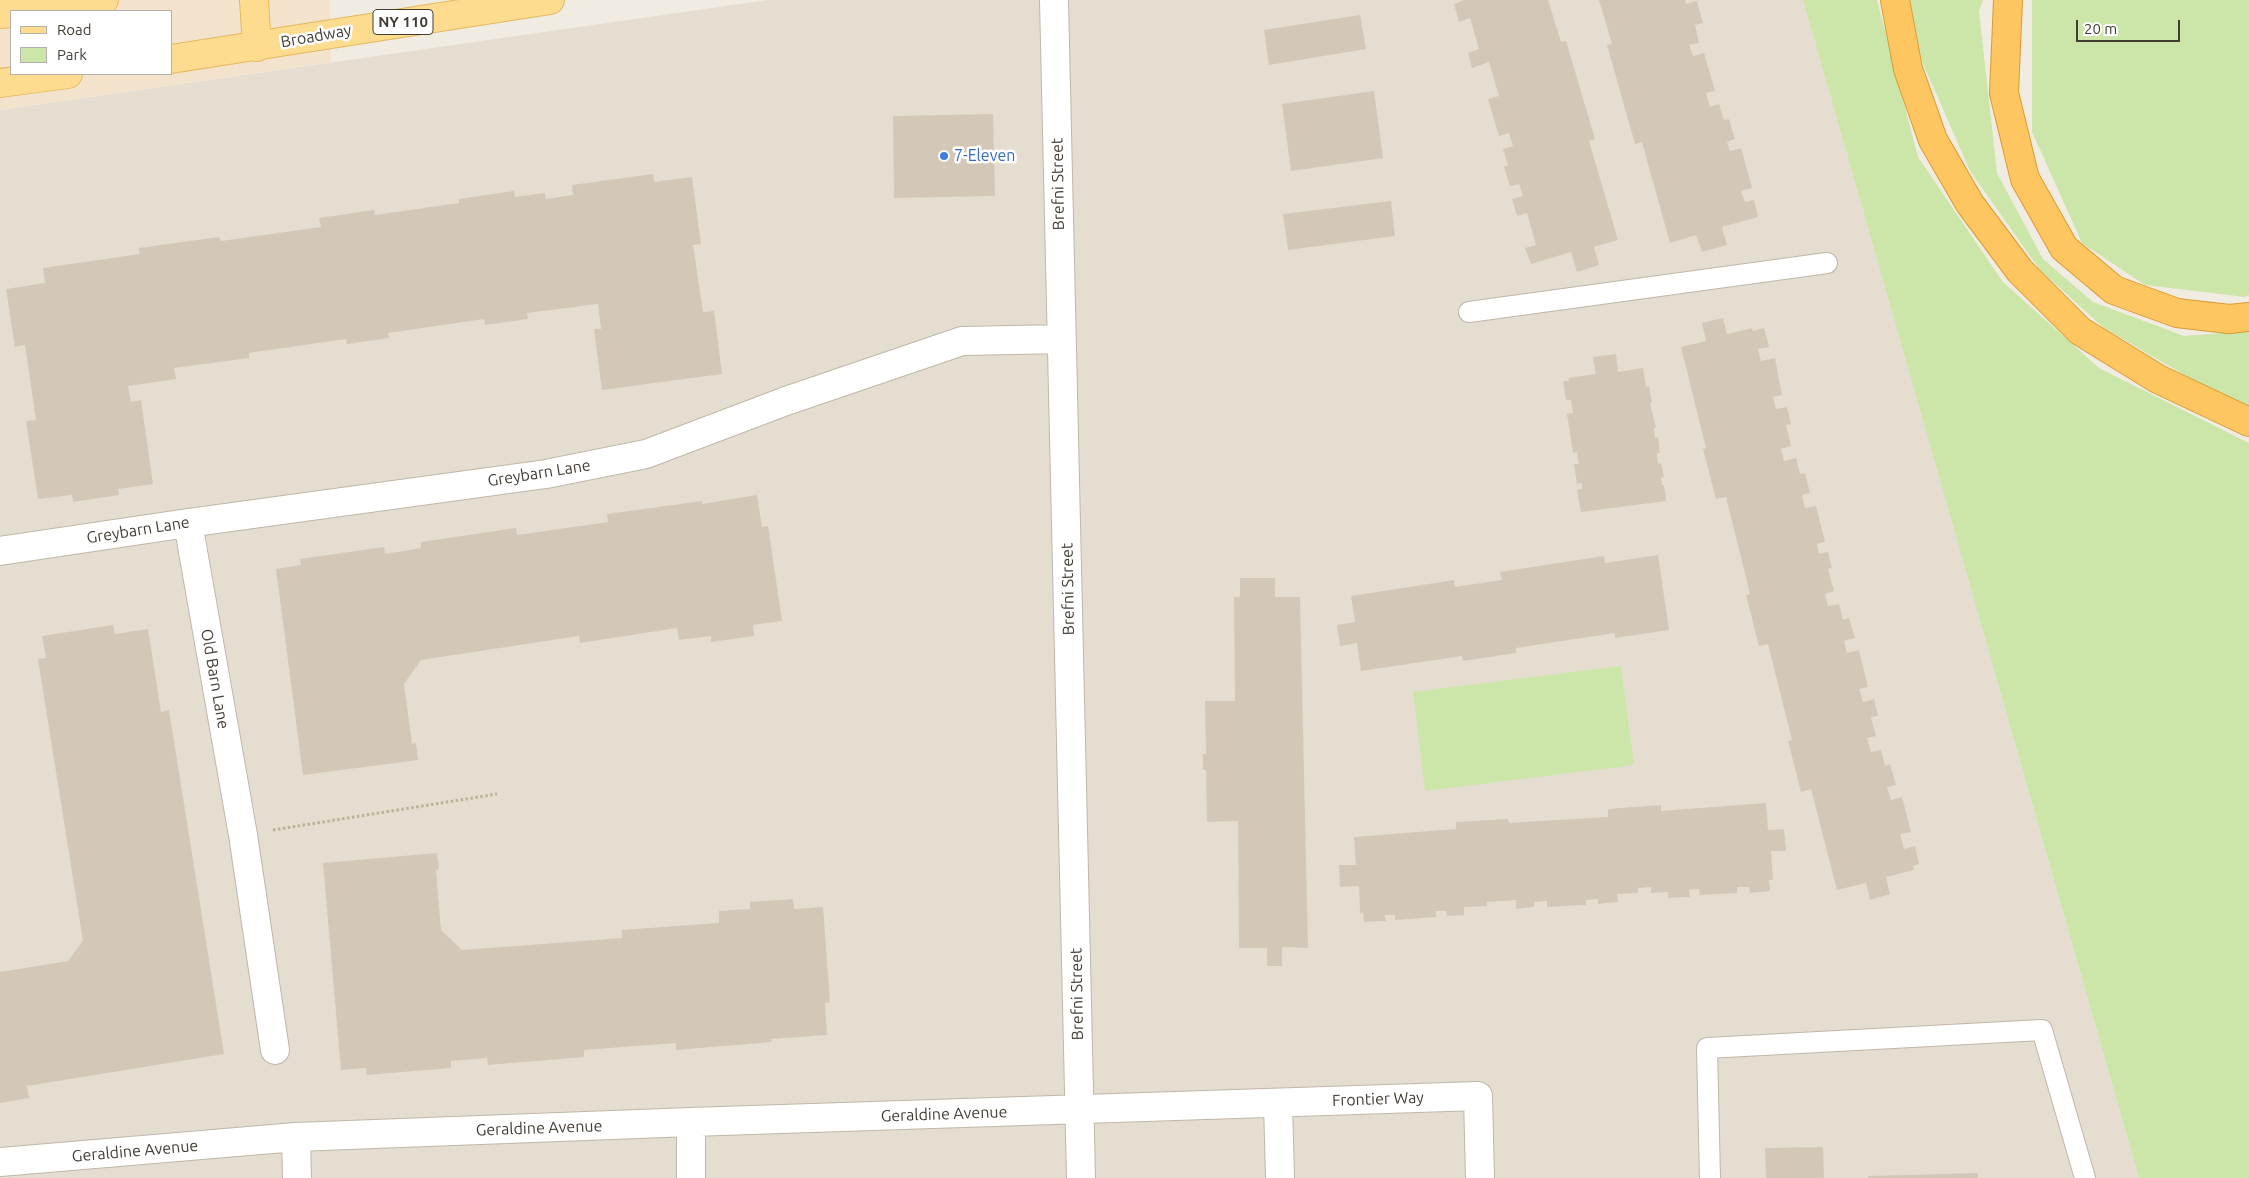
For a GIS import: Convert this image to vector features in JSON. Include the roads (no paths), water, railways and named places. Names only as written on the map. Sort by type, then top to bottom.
[{"type":"highway","points":[[1895,0],[1908,69],[1933,140],[1970,204],[2020,271],[2080,331],[2158,379],[2249,422]]},
{"type":"highway","points":[[2008,0],[2004,93],[2026,179],[2064,248],[2114,290],[2177,313],[2229,319],[2249,317]]},
{"type":"main road","points":[[31,10],[104,0]]},
{"type":"main road","points":[[254,0],[257,47]]},
{"type":"main road","name":"Broadway","points":[[172,59],[550,0]]},
{"type":"main road","points":[[0,83],[60,75]]},
{"type":"street","name":"Brefni Street","points":[[1054,0],[1081,1178]]},
{"type":"street","name":"Greybarn Lane","points":[[0,551],[546,474],[646,454],[786,401],[962,341],[1062,339]]},
{"type":"street","name":"Old Barn Lane","points":[[188,523],[243,835],[275,1050]]},
{"type":"street","name":"Frontier Way","points":[[1080,1109],[1478,1096],[1480,1178]]},
{"type":"street","points":[[1278,1103],[1280,1178]]},
{"type":"street","name":"Geraldine Avenue","points":[[0,1162],[296,1137],[1080,1109]]},
{"type":"street","points":[[691,1122],[692,1178]]},
{"type":"street","points":[[296,1137],[297,1178]]},
{"type":"lane","points":[[1469,312],[1827,263]]},
{"type":"lane","points":[[1710,1178],[1707,1048],[2042,1030],[2085,1178]]},
{"type":"place","name":"7-Eleven","points":[[944,156]]}]
